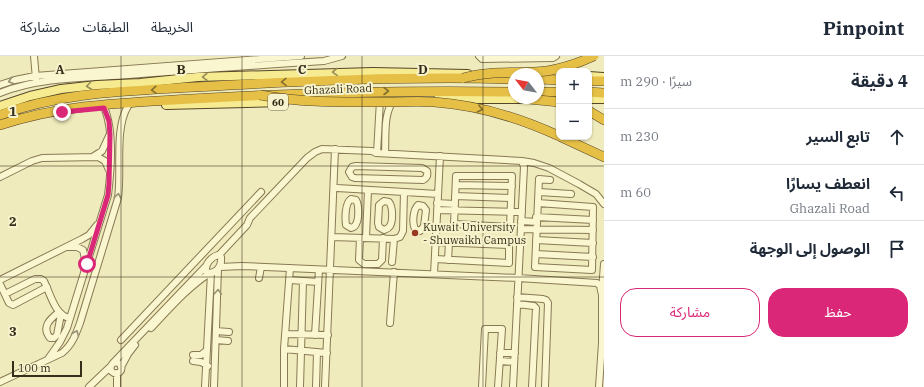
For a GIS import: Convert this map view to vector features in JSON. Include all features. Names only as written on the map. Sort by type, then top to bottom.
[{"type":"highway","points":[[463,78],[480,74],[534,72],[556,69],[576,64],[594,56]]},
{"type":"highway","name":"60","points":[[0,115],[36,104],[74,96],[121,92],[269,82],[463,78],[508,79]]},
{"type":"highway","points":[[544,79],[556,80]]},
{"type":"highway","points":[[592,81],[604,81]]},
{"type":"highway","name":"60","points":[[0,125],[23,117],[76,107],[260,95],[376,91],[508,92]]},
{"type":"highway","points":[[468,91],[477,94],[508,97]]},
{"type":"highway","points":[[544,92],[556,92]]},
{"type":"highway","points":[[592,92],[604,92]]},
{"type":"highway","points":[[260,95],[279,99],[351,102],[433,102],[462,105],[494,112],[527,122],[556,135]]},
{"type":"highway","points":[[544,101],[556,102]]},
{"type":"highway","points":[[592,113],[604,120]]},
{"type":"highway","points":[[566,140],[604,158]]},
{"type":"main road","name":"Ghazali Road","points":[[0,106],[30,96],[61,89],[198,77],[373,72],[508,75]]},
{"type":"main road","points":[[544,75],[556,76]]},
{"type":"main road","points":[[592,76],[604,77]]},
{"type":"main road","name":"Ghazali Road","points":[[0,129],[17,123],[62,112],[128,106],[396,99],[556,99]]},
{"type":"main road","points":[[592,99],[604,99]]},
{"type":"street","points":[[34,56],[36,83]]},
{"type":"street","points":[[0,85],[35,76],[301,56]]},
{"type":"street","points":[[0,93],[18,86],[36,83],[92,77],[324,61],[342,56]]},
{"type":"street","points":[[480,56],[482,59],[553,58],[556,56]]},
{"type":"street","points":[[385,153],[387,115],[389,106],[396,99]]},
{"type":"street","points":[[377,153],[380,100]]},
{"type":"street","points":[[2,380],[62,353],[69,346],[78,328],[118,198],[120,185],[122,121],[128,106]]},
{"type":"street","points":[[48,358],[60,342],[70,318],[108,195],[110,173],[110,135],[109,121],[104,108]]},
{"type":"street","points":[[94,156],[102,151],[110,135]]},
{"type":"street","points":[[247,225],[249,220],[263,204],[312,154],[322,149],[370,154],[385,153],[440,156],[534,163],[549,168],[596,194],[604,204]]},
{"type":"street","points":[[326,387],[337,188],[337,151]]},
{"type":"street","points":[[214,387],[220,256],[247,225],[251,223],[315,156],[324,152],[337,151]]},
{"type":"street","points":[[334,236],[337,151]]},
{"type":"street","points":[[0,177],[32,161],[42,158],[94,156],[105,160],[110,173]]},
{"type":"street","points":[[434,274],[440,156]]},
{"type":"street","points":[[513,387],[524,168],[522,161]]},
{"type":"street","points":[[356,166],[422,168],[428,173],[426,178],[423,180],[387,179],[355,178],[350,175],[350,170],[352,167],[356,166]]},
{"type":"street","points":[[456,176],[512,176],[510,227],[454,224],[456,185],[456,176]]},
{"type":"street","points":[[387,179],[387,191]]},
{"type":"street","points":[[538,203],[593,207],[592,270],[535,267],[539,179],[550,180]]},
{"type":"street","points":[[456,185],[512,186]]},
{"type":"street","points":[[337,188],[438,194]]},
{"type":"street","points":[[368,190],[367,219],[358,258],[360,261],[364,264],[378,264],[382,260],[383,238]]},
{"type":"street","points":[[334,236],[394,239],[400,237],[403,231],[404,192]]},
{"type":"street","points":[[539,192],[571,194]]},
{"type":"street","points":[[121,340],[258,196],[263,204]]},
{"type":"street","points":[[455,196],[511,201],[522,204]]},
{"type":"street","points":[[437,203],[455,204]]},
{"type":"street","points":[[367,207],[379,208]]},
{"type":"street","points":[[104,208],[114,211]]},
{"type":"street","points":[[437,210],[522,212]]},
{"type":"street","points":[[403,215],[414,216]]},
{"type":"street","points":[[357,218],[367,219]]},
{"type":"street","points":[[521,229],[537,222],[593,220]]},
{"type":"street","points":[[521,221],[593,230]]},
{"type":"street","points":[[0,280],[89,235],[100,223]]},
{"type":"street","points":[[229,226],[238,235]]},
{"type":"street","points":[[392,262],[390,255],[394,239]]},
{"type":"street","points":[[536,240],[593,243]]},
{"type":"street","points":[[435,242],[509,245],[509,263],[435,259]]},
{"type":"street","points":[[448,260],[449,243]]},
{"type":"street","points":[[67,247],[77,247],[83,250],[87,264]]},
{"type":"street","points":[[536,254],[592,257]]},
{"type":"street","points":[[89,387],[212,258],[216,255],[220,256],[230,263],[242,266]]},
{"type":"street","points":[[599,387],[603,351],[602,291],[604,264]]},
{"type":"street","points":[[206,266],[206,271],[210,273]]},
{"type":"street","points":[[95,387],[106,376],[120,371],[132,348],[182,296],[200,280],[219,268],[242,266],[518,278],[594,283],[599,284],[602,291]]},
{"type":"street","points":[[260,267],[260,278]]},
{"type":"street","points":[[284,387],[284,349],[290,268]]},
{"type":"street","points":[[315,335],[319,270]]},
{"type":"street","points":[[326,387],[332,270]]},
{"type":"street","points":[[390,323],[394,272]]},
{"type":"street","points":[[206,387],[210,273]]},
{"type":"street","points":[[5,294],[37,278],[42,280],[47,287],[60,313],[70,318]]},
{"type":"street","points":[[290,280],[318,282]]},
{"type":"street","points":[[300,387],[303,281]]},
{"type":"street","points":[[0,284],[9,303],[13,305],[47,287]]},
{"type":"street","points":[[165,294],[172,301]]},
{"type":"street","points":[[76,298],[86,302]]},
{"type":"street","points":[[517,301],[542,299],[546,300],[548,303],[544,387]]},
{"type":"street","points":[[517,301],[531,304],[536,308],[532,387]]},
{"type":"street","points":[[208,310],[217,312]]},
{"type":"street","points":[[482,387],[485,329],[502,330],[498,387]]},
{"type":"street","points":[[216,331],[229,332]]},
{"type":"street","points":[[285,334],[328,335]]},
{"type":"street","points":[[216,340],[228,341]]},
{"type":"street","points":[[284,349],[327,354]]},
{"type":"street","points":[[207,350],[201,355],[193,358],[211,366],[215,365]]},
{"type":"street","points":[[316,387],[317,352]]},
{"type":"street","points":[[500,353],[515,353]]},
{"type":"street","points":[[500,361],[514,362]]},
{"type":"street","points":[[112,364],[117,363],[121,367]]},
{"type":"street","points":[[112,364],[110,370],[115,373],[117,387]]},
{"type":"place","name":"Kuwait University - Shuwaikh Campus","points":[[415,233]]},
{"type":"route","points":[[62,112],[104,108],[108,114],[110,135],[110,173],[108,195],[87,264]]}]
